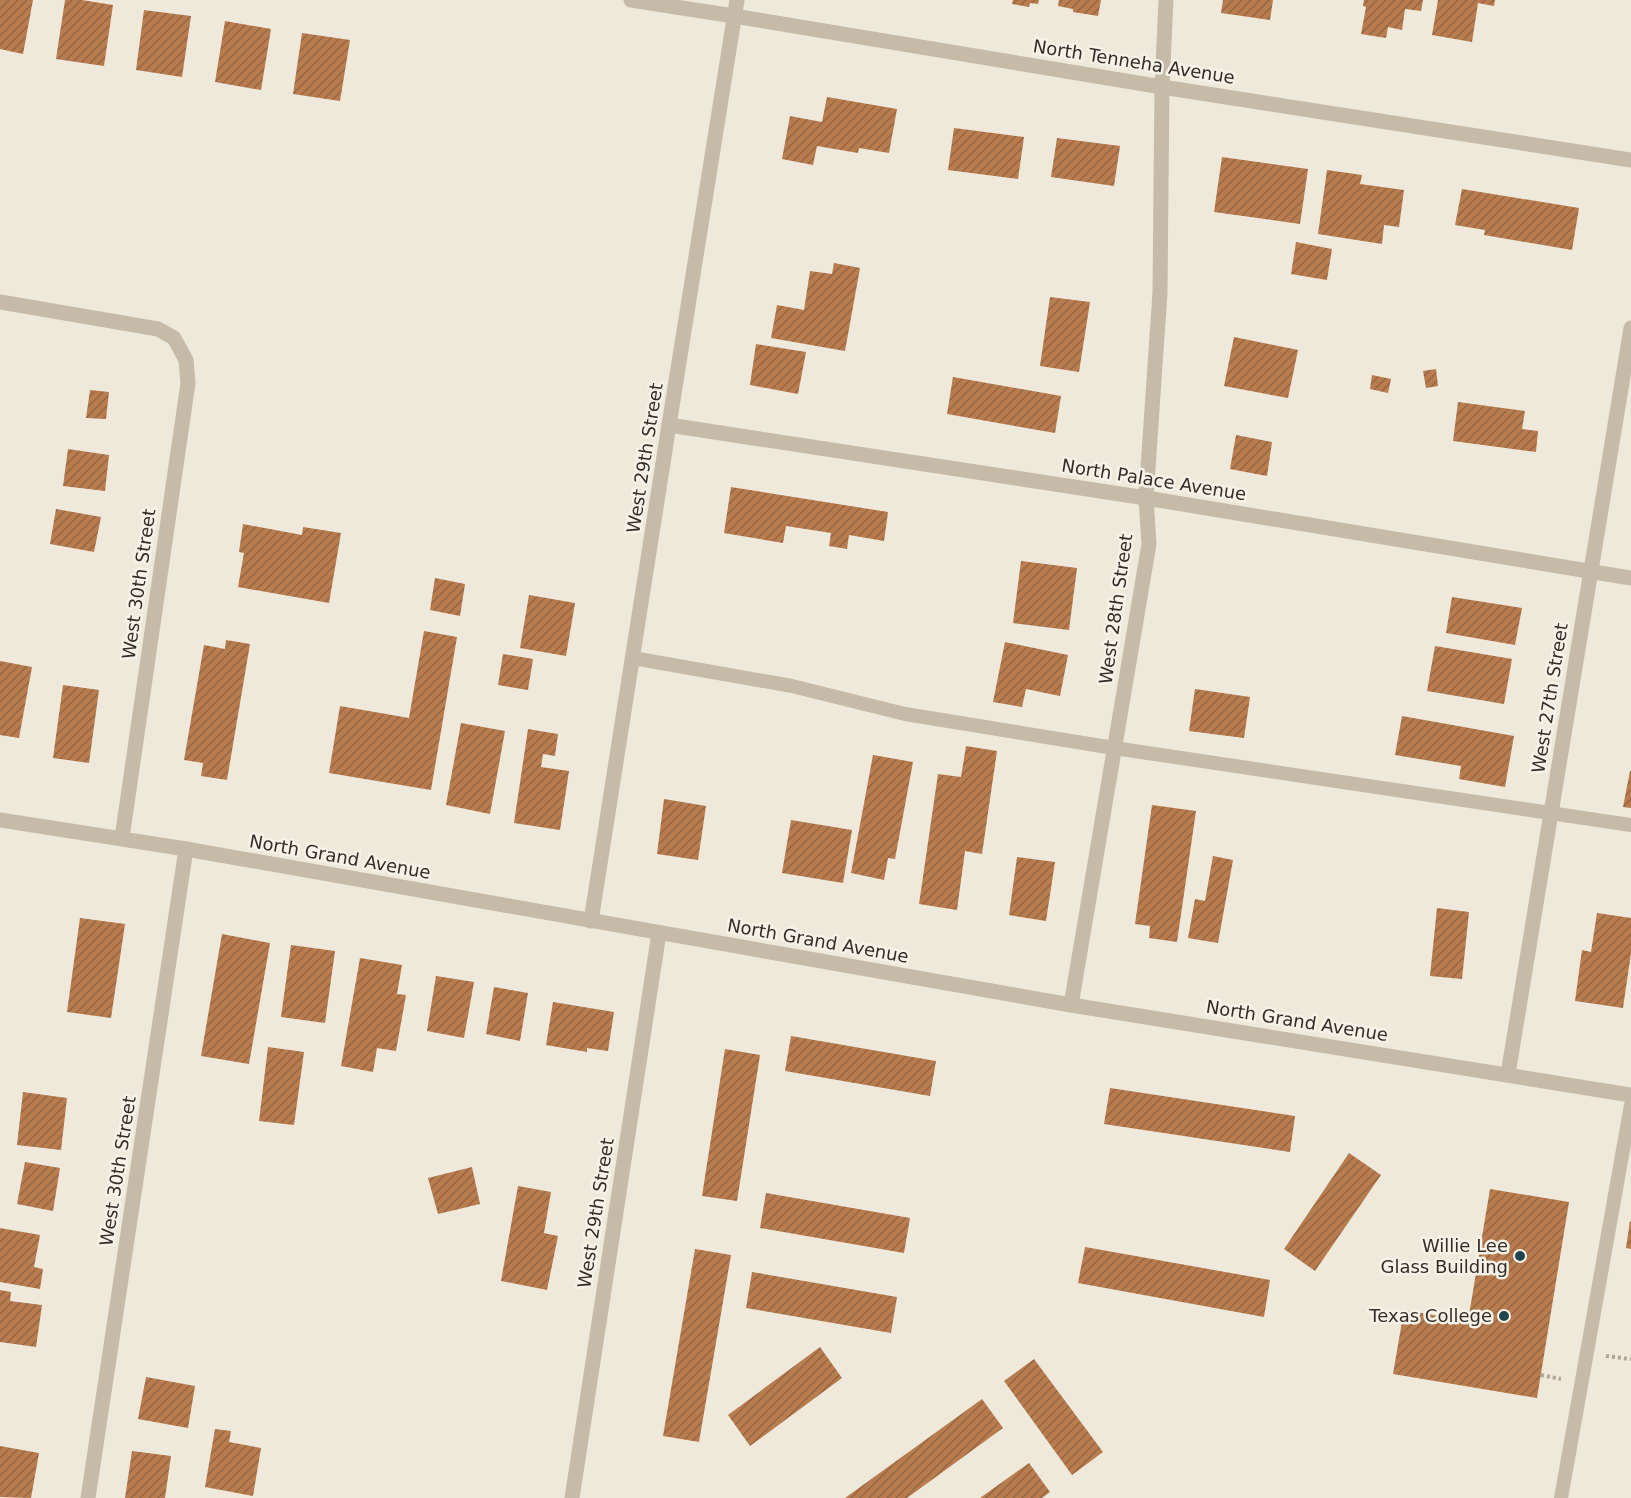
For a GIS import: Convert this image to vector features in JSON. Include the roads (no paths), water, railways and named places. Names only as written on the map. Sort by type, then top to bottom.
[{"type":"street","name":"North Tenneha Avenue","points":[[631,0],[1162,87],[1631,160]]},
{"type":"street","name":"West 29th Street","points":[[591,921],[736,0]]},
{"type":"street","name":"West 28th Street","points":[[1071,1005],[1149,544],[1146,498],[1160,292],[1162,87],[1166,0]]},
{"type":"street","name":"West 30th Street","points":[[0,302],[158,329],[174,338],[186,360],[188,383],[122,838]]},
{"type":"street","name":"West 27th Street","points":[[1508,1074],[1631,328]]},
{"type":"street","name":"North Palace Avenue","points":[[669,425],[1146,498],[1631,578]]},
{"type":"street","name":"North Grand Avenue","points":[[0,820],[186,849],[1071,1005],[1631,1095]]},
{"type":"street","name":"West 30th Street","points":[[88,1498],[186,849]]},
{"type":"street","name":"West 29th Street","points":[[572,1498],[659,933]]},
{"type":"lane","points":[[633,658],[792,686],[905,714],[1114,748],[1631,825]]},
{"type":"lane","points":[[1561,1498],[1631,1105]]},
{"type":"place","name":"Willie Lee Glass Building","points":[[1520,1256]]},
{"type":"place","name":"Texas College","points":[[1504,1316]]}]
